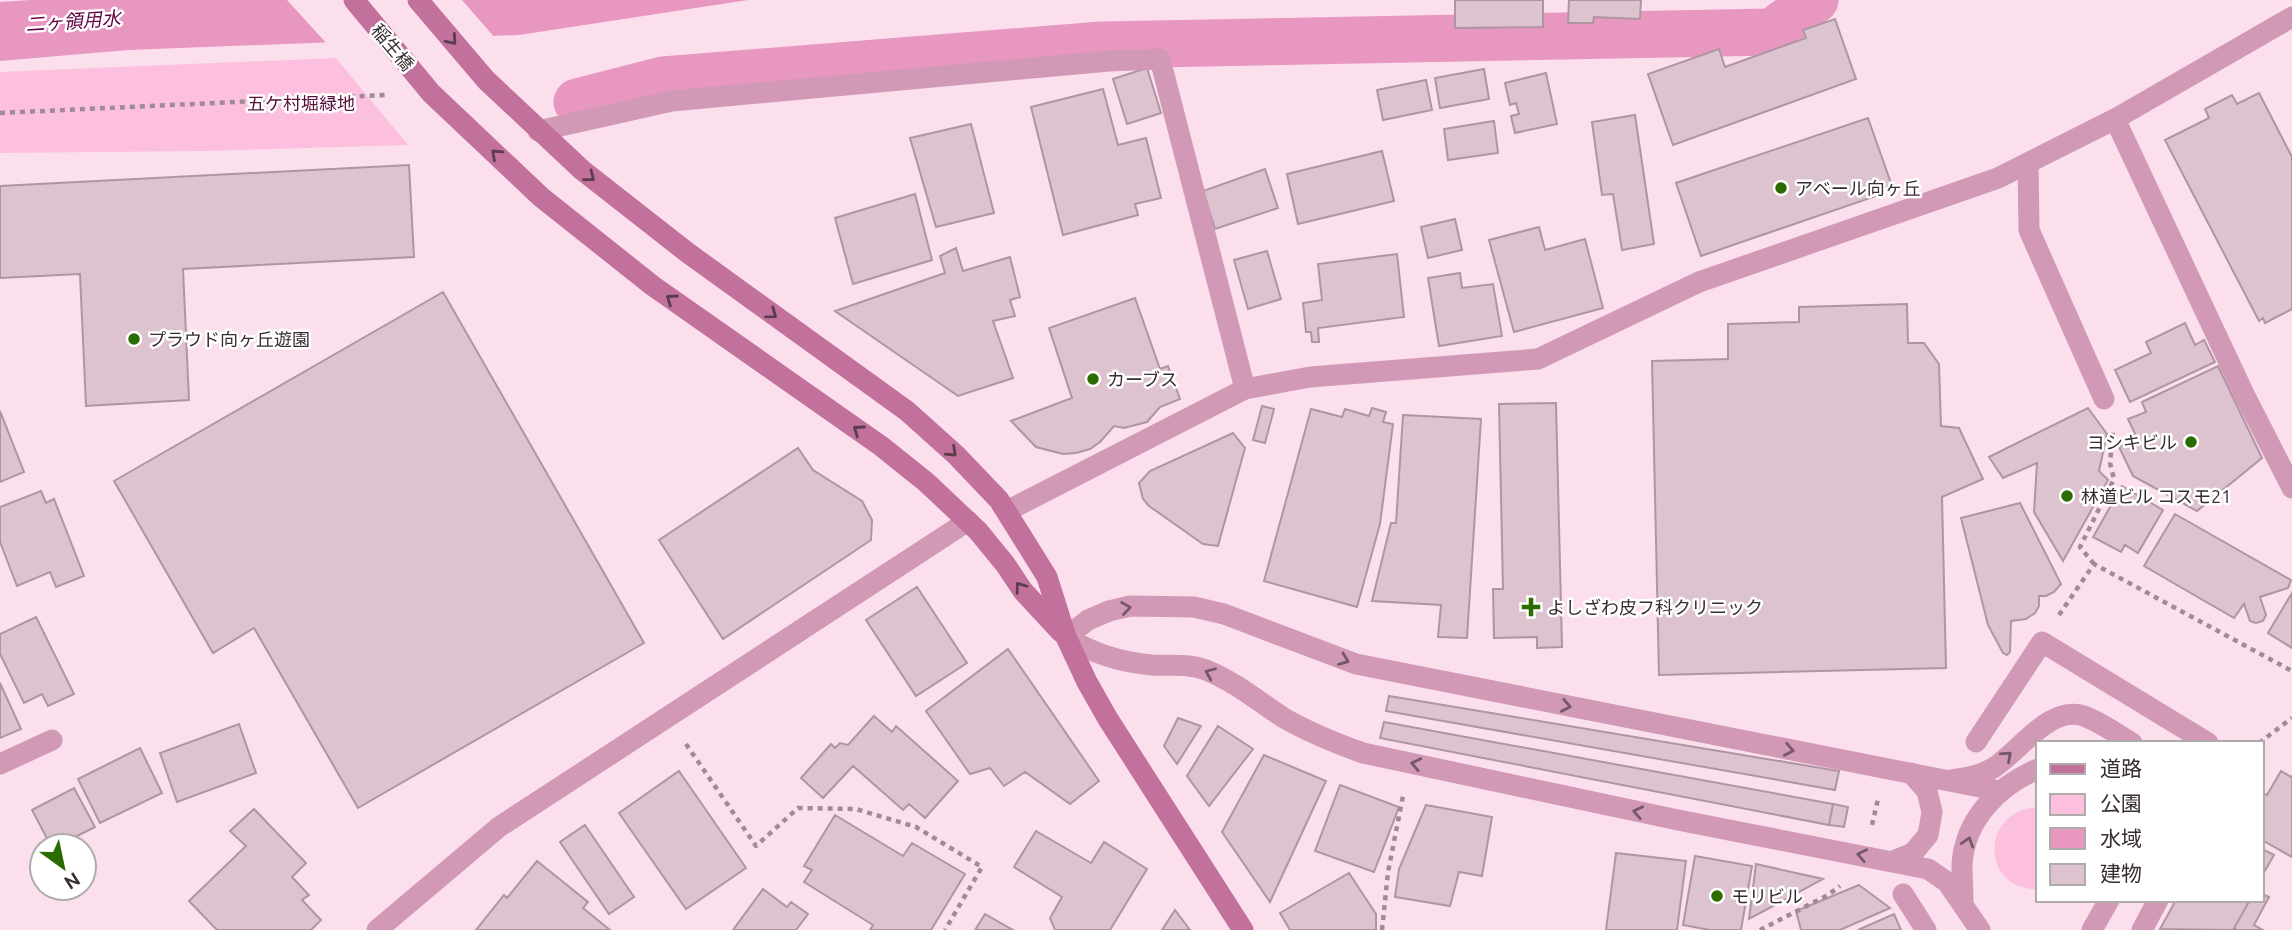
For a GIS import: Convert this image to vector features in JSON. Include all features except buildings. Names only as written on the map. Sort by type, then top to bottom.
[{"type":"street","name":"稲生橋","points":[[354,0],[431,93],[562,213],[653,286],[881,446],[926,482],[968,521],[1005,564],[1023,591],[1066,638]]},
{"type":"street","points":[[418,0],[486,80],[582,170],[688,253],[907,411],[956,455],[1007,511],[1047,577],[1066,638],[1108,719],[1243,930]]},
{"type":"street","points":[[1007,511],[1245,389],[1310,377],[1538,359],[1699,282],[1998,178],[2115,119],[2292,17]]},
{"type":"street","points":[[538,131],[672,101],[1109,61],[1160,59],[1245,389]]},
{"type":"street","points":[[2115,119],[2244,394],[2292,488]]},
{"type":"street","points":[[2028,163],[2029,229],[2104,399]]},
{"type":"street","points":[[377,930],[499,827],[968,521]]},
{"type":"street","points":[[1066,638],[1088,621],[1109,611],[1130,606],[1194,607],[1224,614],[1356,664],[2000,791]]},
{"type":"street","points":[[1066,638],[1090,652],[1116,660],[1203,669],[1245,690],[1283,717],[1322,739],[1363,752],[1678,820],[1928,869],[1947,882],[1980,930]]},
{"type":"street","points":[[1976,742],[2042,642],[2205,741]]},
{"type":"street","points":[[1946,780],[1974,777],[1994,768],[2028,737],[2059,716],[2082,715],[2128,741]]},
{"type":"street","points":[[0,764],[52,740]]},
{"type":"street","points":[[1963,903],[1962,862],[1970,834],[1984,807],[2000,791],[2036,770]]},
{"type":"street","points":[[1893,861],[1913,853],[1928,835],[1932,813],[1927,791],[1911,773]]},
{"type":"street","points":[[1903,894],[1926,930]]},
{"type":"street","points":[[2092,930],[2108,902]]},
{"type":"street","points":[[2142,930],[2157,902]]},
{"type":"path","points":[[0,113],[386,95]]},
{"type":"path","points":[[2104,399],[2114,423],[2110,463],[2113,478],[2080,547],[2094,564],[2292,671]]},
{"type":"path","points":[[2042,642],[2094,564]]},
{"type":"path","points":[[668,718],[756,846],[798,808],[856,808],[916,827],[982,867],[945,930]]},
{"type":"path","points":[[2262,741],[2292,718]]},
{"type":"path","points":[[1382,930],[1388,872],[1406,785]]},
{"type":"path","points":[[1869,834],[1879,797]]},
{"type":"path","points":[[1760,930],[1828,895],[1844,883]]},
{"type":"green space","name":"五ケ村堀緑地","points":[[336,58],[408,145],[0,153],[0,72]]},
{"type":"green space","points":[[2036,808],[2036,889],[2019,887],[2006,878],[1994,851],[1997,835],[2005,822],[2018,812]]},
{"type":"water","name":"二ヶ領用水","points":[[748,0],[519,35],[128,50],[0,61],[0,2]]},
{"type":"pier","points":[[287,0],[462,0],[496,39],[328,45]]},
{"type":"waterway","points":[[577,102],[663,80],[1102,45],[1772,32],[1815,0]]},
{"type":"place","name":"アベール向ヶ丘","points":[[1781,188]]},
{"type":"place","name":"プラウド向ヶ丘遊園","points":[[134,339]]},
{"type":"place","name":"カーブス","points":[[1093,379]]},
{"type":"place","name":"ヨシキビル","points":[[2191,442]]},
{"type":"place","name":"林道ビル コスモ21","points":[[2067,496]]},
{"type":"place","name":"よしざわ皮フ科クリニック","points":[[1531,607]]},
{"type":"place","name":"モリビル","points":[[1717,896]]}]
